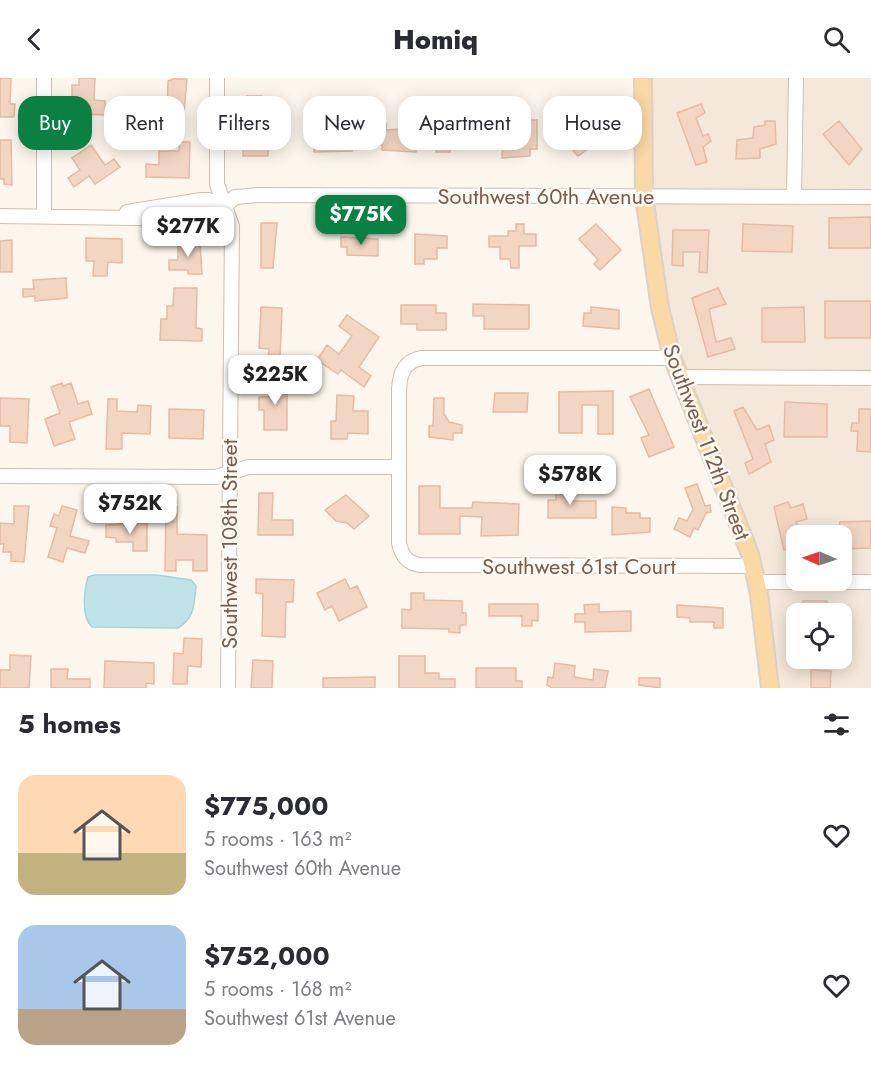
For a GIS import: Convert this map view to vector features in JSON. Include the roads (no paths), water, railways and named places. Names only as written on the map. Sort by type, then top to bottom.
[{"type":"main road","name":"Southwest 112th Street","points":[[643,78],[644,196],[656,288],[672,358],[733,507],[755,574],[770,688]]},
{"type":"street","points":[[44,216],[45,78]]},
{"type":"street","name":"Southwest 108th Street","points":[[217,78],[217,184],[232,226],[228,688]]},
{"type":"street","points":[[794,197],[795,78]]},
{"type":"street","name":"Southwest 60th Avenue","points":[[0,216],[202,219],[216,215],[235,197],[258,195],[871,197]]},
{"type":"street","points":[[0,476],[216,477],[248,467],[399,466],[400,380],[407,364],[422,358],[672,358]]},
{"type":"street","points":[[680,377],[871,378]]},
{"type":"street","name":"Southwest 61st Court","points":[[399,466],[399,543],[407,560],[425,565],[755,574],[871,582]]},
{"type":"water","points":[[94,575],[157,575],[191,580],[196,586],[193,610],[188,620],[178,628],[92,627],[86,617],[85,596],[88,577]]}]
